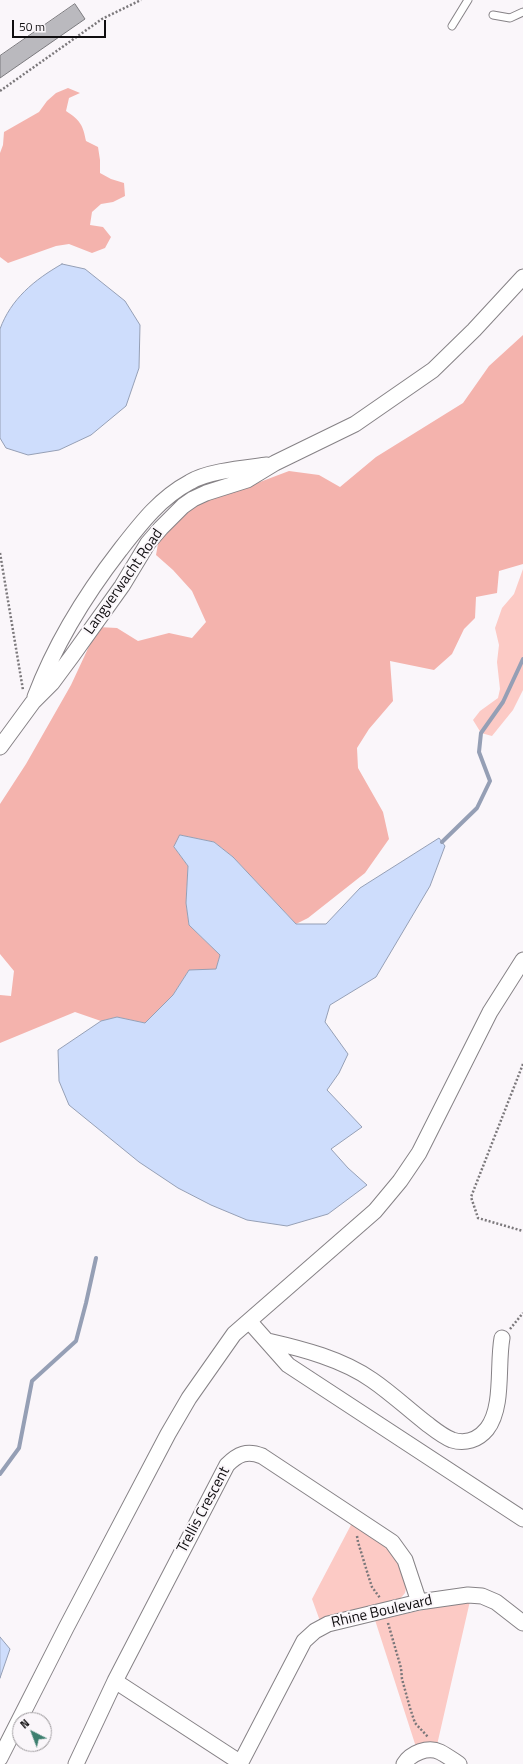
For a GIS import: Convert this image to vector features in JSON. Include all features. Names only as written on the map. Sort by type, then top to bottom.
[{"type":"street","name":"Langverwacht Road","points":[[0,747],[32,703],[52,683],[72,656],[122,586],[148,543],[161,528],[193,499],[247,480],[275,463],[355,424],[433,370],[474,330],[523,277]]},
{"type":"street","name":"Langverwacht Road","points":[[32,703],[42,678],[85,599],[105,569],[153,508],[190,481],[206,476],[275,463]]},
{"type":"street","points":[[0,1758],[69,1621],[168,1434],[189,1398],[230,1340],[249,1321],[375,1211],[400,1181],[419,1153],[490,1012],[523,960]]},
{"type":"street","points":[[249,1321],[268,1341],[276,1354],[288,1365],[523,1519]]},
{"type":"street","points":[[268,1341],[290,1346],[346,1365],[372,1380],[438,1432],[451,1440],[463,1442],[473,1440],[480,1436],[487,1429],[492,1420],[498,1402],[499,1355],[502,1338]]},
{"type":"street","name":"Trellis Crescent","points":[[76,1764],[115,1681],[226,1464],[234,1458],[247,1452],[262,1456],[392,1542],[402,1553],[419,1602]]},
{"type":"street","name":"Rhine Boulevard","points":[[240,1764],[304,1641],[328,1624],[419,1602],[468,1595],[482,1596],[496,1602],[523,1623]]},
{"type":"street","points":[[115,1681],[240,1764]]},
{"type":"street","points":[[404,1764],[412,1755],[430,1750],[438,1751],[459,1764]]},
{"type":"lane","points":[[452,26],[468,0]]},
{"type":"lane","points":[[493,15],[510,18],[523,12]]},
{"type":"path","points":[[0,91],[102,19],[141,0]]},
{"type":"path","points":[[0,553],[24,700],[32,703]]},
{"type":"path","points":[[523,1064],[471,1197],[478,1218],[523,1231]]},
{"type":"path","points":[[502,1338],[523,1313]]},
{"type":"path","points":[[363,1522],[357,1534],[358,1542],[372,1587],[382,1602],[385,1610],[392,1641],[401,1668],[402,1680],[415,1723],[430,1739],[430,1750]]},
{"type":"shaded area","points":[[68,88],[80,93],[69,98],[66,111],[75,117],[80,123],[84,131],[86,141],[98,147],[100,173],[111,179],[124,183],[125,196],[113,202],[101,204],[92,212],[90,225],[103,227],[111,237],[105,248],[92,253],[69,244],[56,246],[8,263],[0,257],[0,153],[3,145],[4,132],[39,112],[47,101],[56,93]]},
{"type":"shaded area","points":[[523,335],[523,564],[499,571],[497,593],[476,597],[475,618],[464,629],[452,654],[434,670],[390,661],[393,701],[369,729],[357,748],[358,768],[383,812],[389,839],[365,873],[308,918],[296,924],[233,857],[214,842],[180,835],[174,847],[188,866],[186,903],[189,925],[220,955],[216,970],[189,970],[173,995],[145,1023],[117,1017],[101,1021],[75,1012],[0,1043],[0,995],[11,996],[14,971],[0,954],[0,804],[26,764],[71,685],[98,627],[117,628],[138,641],[169,633],[192,638],[206,622],[192,591],[173,570],[156,555],[161,527],[189,501],[252,485],[289,471],[319,475],[340,487],[376,457],[463,403],[489,366]]},
{"type":"shaded area","points":[[523,569],[523,690],[513,710],[492,736],[481,733],[473,720],[480,711],[498,698],[500,689],[497,662],[499,645],[495,628],[502,608],[514,594]]},
{"type":"shaded area","points":[[352,1523],[387,1545],[395,1554],[407,1583],[405,1593],[399,1600],[320,1621],[312,1599]]},
{"type":"shaded area","points":[[470,1601],[437,1745],[416,1747],[375,1620]]},
{"type":"water","points":[[62,264],[85,269],[125,301],[140,325],[139,368],[126,406],[91,435],[59,450],[28,455],[6,448],[0,438],[0,329],[10,308],[17,299],[42,277]]},
{"type":"water","points":[[180,835],[214,842],[233,857],[296,924],[326,924],[360,888],[439,838],[445,846],[430,886],[376,977],[330,1005],[325,1022],[348,1054],[339,1073],[327,1090],[362,1127],[331,1149],[348,1168],[367,1185],[328,1214],[287,1226],[247,1220],[211,1205],[178,1188],[139,1162],[69,1105],[59,1081],[58,1050],[101,1021],[117,1017],[145,1023],[173,995],[189,970],[216,969],[220,955],[189,925],[186,903],[188,866],[174,847]]},
{"type":"water","points":[[0,1637],[10,1649],[0,1678]]},
{"type":"building","points":[[75,4],[85,19],[0,78],[0,56]]},
{"type":"waterway","points":[[442,842],[477,808],[490,781],[479,752],[481,733],[503,702],[523,659]]},
{"type":"waterway","points":[[0,1474],[19,1448],[32,1381],[76,1341],[96,1258]]}]
